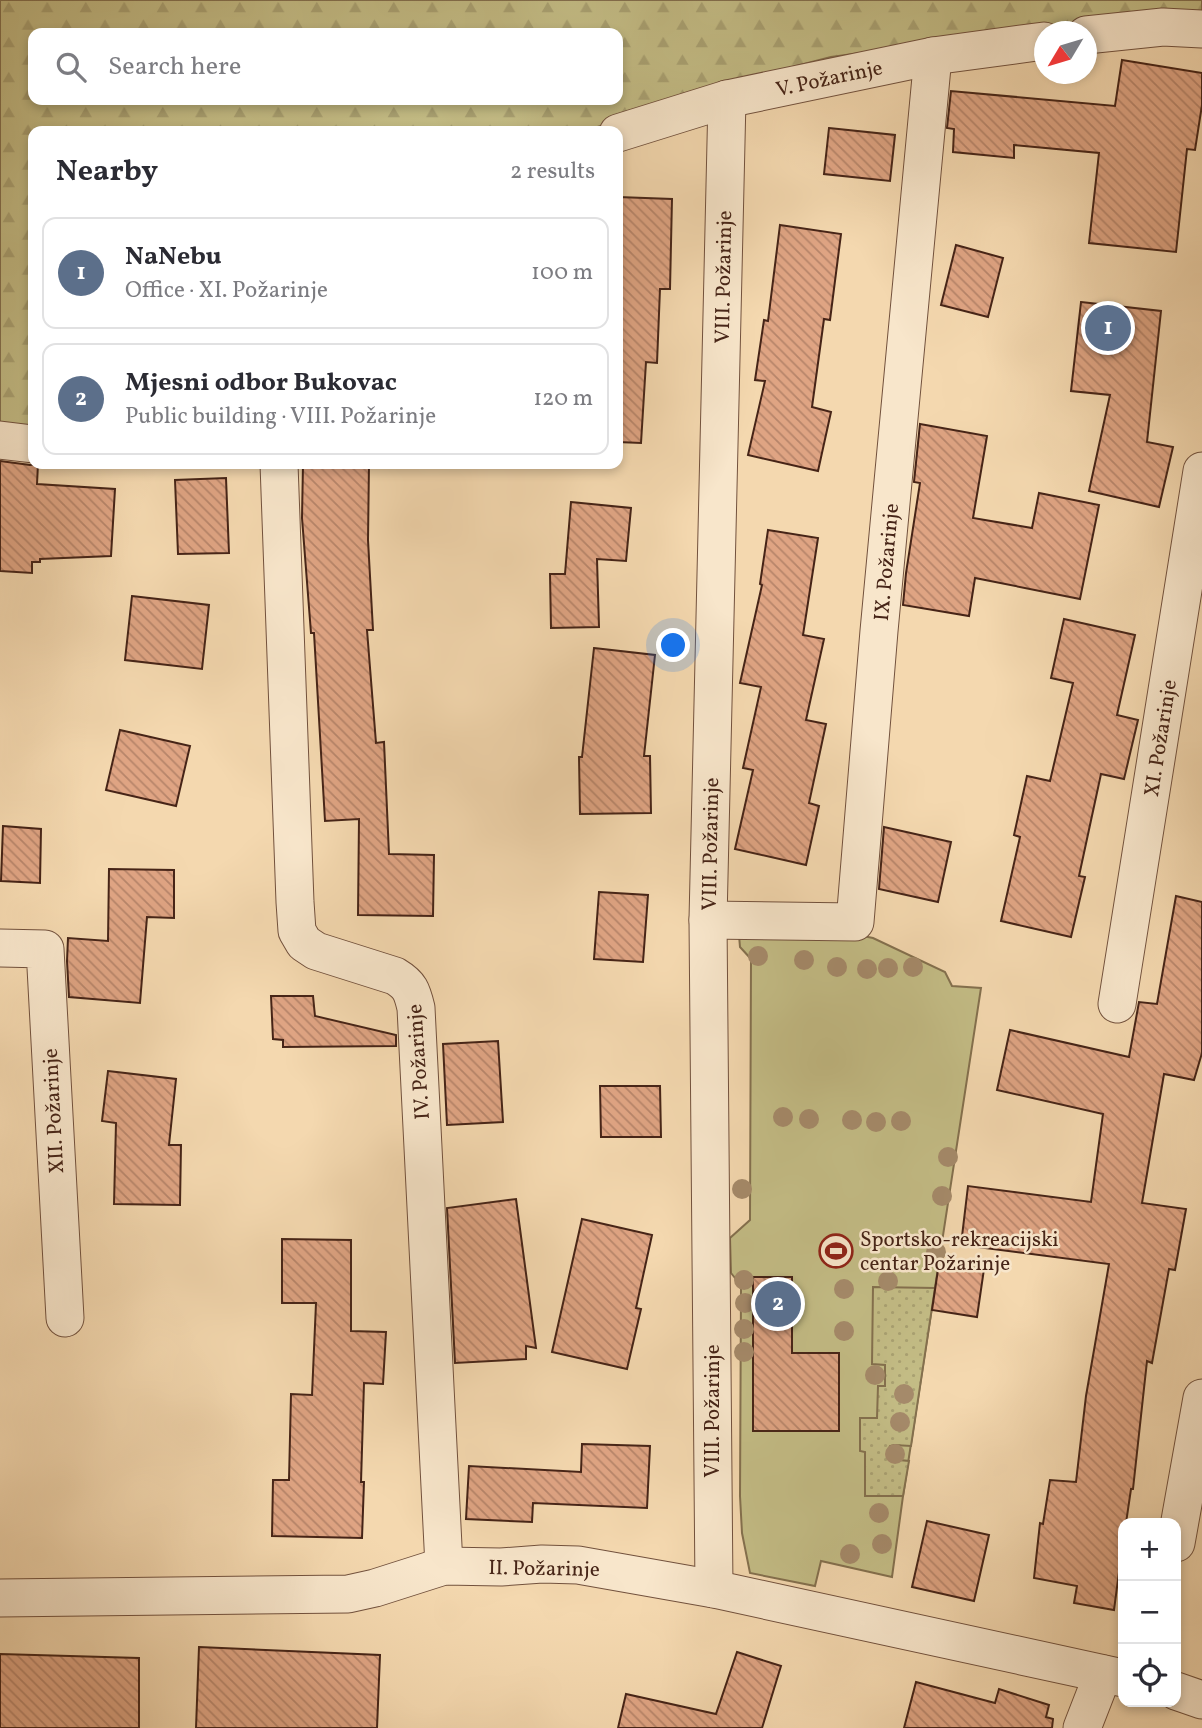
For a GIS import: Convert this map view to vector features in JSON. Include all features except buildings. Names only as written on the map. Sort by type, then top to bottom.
[{"type":"street","points":[[1097,35],[1163,27],[1202,29]]},
{"type":"street","name":"V. Požarinje","points":[[623,131],[727,99],[933,56],[1034,42]]},
{"type":"street","name":"IX. Požarinje","points":[[708,920],[855,922],[879,631],[933,56]]},
{"type":"street","name":"VIII. Požarinje","points":[[714,1589],[708,920],[727,99]]},
{"type":"street","points":[[0,440],[28,443]]},
{"type":"street","name":"IV. Požarinje","points":[[279,469],[297,931],[304,943],[316,951],[395,976],[413,993],[416,1008],[444,1566]]},
{"type":"street","name":"XI. Požarinje","points":[[1117,1004],[1202,471]]},
{"type":"street","name":"XII. Požarinje","points":[[0,948],[45,949],[65,1318]]},
{"type":"street","points":[[1180,1518],[1202,1398]]},
{"type":"street","name":"II. Požarinje","points":[[0,1598],[348,1594],[444,1566],[578,1565],[714,1589],[1113,1676]]},
{"type":"street","points":[[1082,1728],[1113,1676]]},
{"type":"street","points":[[1181,1694],[1202,1700]]},
{"type":"green space","points":[[0,0],[1202,0],[1202,16],[1097,21],[1034,21],[1034,30],[831,57],[761,75],[600,126],[28,126],[28,430],[0,426]]},
{"type":"green space","name":"Sportsko-rekreacijski centar Požarinje","points":[[739,935],[858,935],[873,938],[945,972],[952,986],[981,988],[892,1577],[821,1561],[815,1586],[750,1573],[742,1533],[740,1496],[741,1289],[731,1273],[730,1238],[750,1220],[751,959],[740,947]]},
{"type":"green space","points":[[873,1287],[935,1288],[911,1446],[890,1446],[887,1453],[889,1459],[909,1461],[903,1496],[865,1496],[865,1452],[860,1451],[860,1418],[877,1418],[878,1386],[885,1386],[885,1365],[872,1364]]},
{"type":"place","name":"NaNebu","points":[[1108,328]]},
{"type":"place","name":"Sportsko-rekreacijski centar Požarinje","points":[[836,1251]]},
{"type":"place","name":"Mjesni odbor Bukovac","points":[[778,1304]]}]
